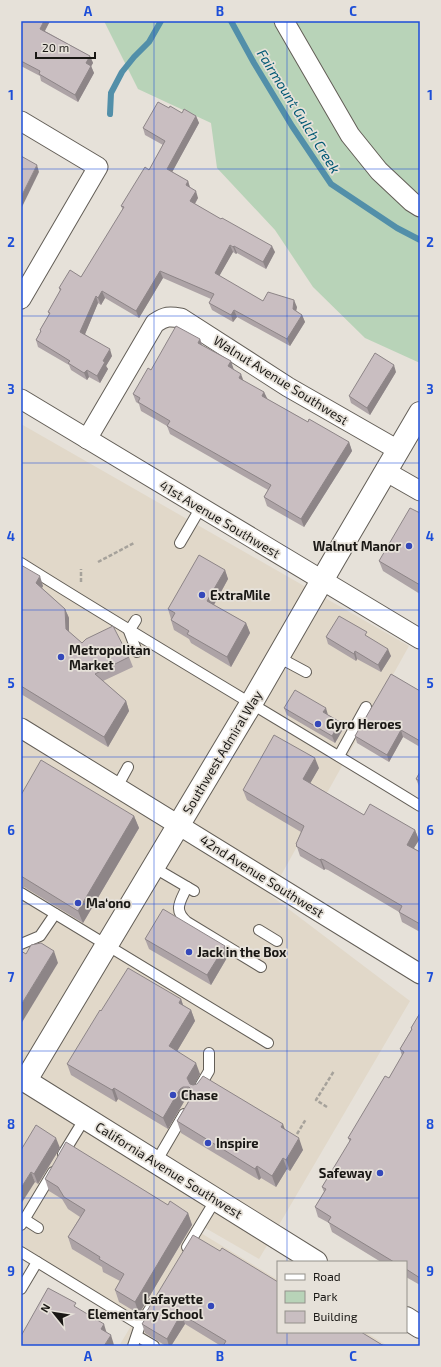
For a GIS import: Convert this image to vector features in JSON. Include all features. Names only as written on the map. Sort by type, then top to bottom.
[{"type":"main road","name":"Southwest Admiral Way","points":[[23,1082],[251,704],[321,581],[420,413]]},
{"type":"main road","name":"California Avenue Southwest","points":[[23,1082],[85,1118],[314,1261]]},
{"type":"main road","points":[[407,1319],[420,1327]]},
{"type":"street","points":[[284,21],[350,135],[379,170],[412,202],[420,207]]},
{"type":"street","points":[[21,121],[98,167],[21,299]]},
{"type":"street","name":"Walnut Avenue Southwest","points":[[87,439],[155,323],[164,317],[172,316],[181,318],[288,387],[398,450]]},
{"type":"street","name":"41st Avenue Southwest","points":[[22,402],[201,507],[321,581],[419,637]]},
{"type":"street","points":[[385,471],[420,491]]},
{"type":"street","name":"42nd Avenue Southwest","points":[[21,728],[420,974]]},
{"type":"lane","points":[[180,543],[201,507]]},
{"type":"lane","points":[[21,563],[129,631],[420,806]]},
{"type":"lane","points":[[129,631],[136,620]]},
{"type":"lane","points":[[129,631],[137,652]]},
{"type":"lane","points":[[278,657],[306,672]]},
{"type":"lane","points":[[338,756],[366,707]]},
{"type":"lane","points":[[117,787],[128,767]]},
{"type":"lane","points":[[153,867],[190,889],[179,903],[178,908],[182,918],[261,967]]},
{"type":"lane","points":[[21,893],[268,1043]]},
{"type":"lane","points":[[21,944],[40,936],[54,914]]},
{"type":"lane","points":[[258,930],[277,941]]},
{"type":"lane","points":[[198,1090],[208,1071],[209,1053]]},
{"type":"lane","points":[[156,1162],[190,1104]]},
{"type":"lane","points":[[38,1228],[23,1222],[85,1118]]},
{"type":"lane","points":[[183,1254],[216,1199]]},
{"type":"lane","points":[[21,1252],[140,1325]]},
{"type":"lane","points":[[21,1289],[37,1262]]},
{"type":"lane","points":[[133,1346],[140,1325],[160,1293]]},
{"type":"lane","points":[[137,1336],[154,1346]]},
{"type":"path","points":[[98,562],[134,543]]},
{"type":"path","points":[[80,584],[81,568]]},
{"type":"path","points":[[327,1107],[316,1100],[334,1071]]},
{"type":"path","points":[[297,1134],[306,1119]]},
{"type":"shaded area","points":[[21,424],[409,646],[270,895],[410,1001],[259,1259],[195,1222],[191,1227],[277,1279],[277,1333],[367,1333],[388,1346],[119,1346],[137,1316],[135,1319],[21,1250]]},
{"type":"green space","points":[[104,21],[420,21],[420,363],[365,338],[313,287],[275,230],[217,168],[211,123],[138,89]]},
{"type":"building","points":[[21,21],[44,21],[40,29],[90,56],[86,63],[91,66],[75,95],[39,74],[40,71],[21,61]]},
{"type":"building","points":[[158,102],[169,108],[170,106],[182,113],[184,109],[196,116],[167,169],[188,181],[186,185],[196,191],[190,201],[272,246],[263,262],[230,245],[215,273],[263,301],[268,292],[294,300],[293,309],[302,315],[287,339],[234,310],[231,315],[209,303],[214,294],[160,271],[136,311],[102,291],[98,298],[96,296],[80,332],[110,349],[97,376],[87,370],[84,373],[68,363],[70,361],[36,340],[50,313],[48,312],[61,289],[59,288],[70,270],[81,277],[124,207],[121,206],[145,167],[149,170],[165,141],[143,128]]},
{"type":"building","points":[[21,156],[37,165],[21,197]]},
{"type":"building","points":[[176,326],[200,339],[198,343],[231,361],[228,366],[241,374],[239,378],[264,392],[262,396],[308,422],[309,419],[349,442],[301,519],[264,497],[271,485],[167,426],[170,421],[138,402],[140,398],[133,394],[148,368],[151,370]]},
{"type":"building","points":[[375,353],[394,365],[367,408],[349,396]]},
{"type":"building","name":"Walnut Manor","points":[[410,508],[420,513],[420,585],[379,561]]},
{"type":"building","points":[[199,555],[225,570],[207,601],[246,623],[227,657],[187,634],[189,631],[171,620],[175,613],[168,609]]},
{"type":"building","name":"Metropolitan Market","points":[[21,565],[40,576],[36,583],[65,609],[66,629],[82,643],[86,639],[113,626],[129,657],[95,674],[126,701],[104,737],[21,686]]},
{"type":"building","points":[[339,616],[367,632],[365,635],[388,649],[378,665],[355,651],[354,654],[326,637]]},
{"type":"building","points":[[391,674],[420,691],[420,741],[401,730],[387,755],[355,736]]},
{"type":"building","name":"Gyro Heroes","points":[[295,690],[326,708],[323,712],[340,722],[332,736],[284,708]]},
{"type":"building","points":[[274,735],[315,758],[303,779],[364,815],[370,804],[415,830],[407,845],[420,852],[420,924],[399,912],[402,906],[324,860],[320,860],[296,846],[304,826],[243,790]]},
{"type":"building","points":[[41,760],[134,816],[78,911],[21,876],[21,795]]},
{"type":"building","points":[[420,772],[420,781],[416,779]]},
{"type":"building","name":"Jack in the Box","points":[[163,909],[225,946],[207,975],[145,939]]},
{"type":"building","points":[[41,943],[54,951],[21,1005],[21,951],[26,954],[31,945]]},
{"type":"building","points":[[128,968],[181,999],[179,1003],[191,1010],[169,1046],[196,1063],[187,1078],[190,1084],[197,1084],[203,1076],[283,1124],[281,1127],[299,1138],[286,1160],[283,1158],[272,1176],[257,1166],[255,1169],[177,1121],[192,1096],[192,1090],[189,1087],[183,1087],[180,1089],[163,1118],[114,1088],[112,1090],[67,1064]]},
{"type":"building","name":"Safeway","points":[[420,1013],[420,1278],[407,1270],[407,1261],[392,1261],[328,1222],[331,1217],[315,1207],[326,1189],[322,1187],[351,1139],[348,1138],[385,1076],[389,1078],[404,1052],[400,1049],[412,1029],[411,1028]]},
{"type":"building","points":[[36,1125],[56,1138],[34,1174],[31,1172],[21,1188],[21,1150]]},
{"type":"building","points":[[66,1142],[168,1205],[170,1201],[188,1213],[135,1302],[115,1290],[124,1274],[99,1259],[100,1257],[68,1237],[85,1210],[64,1197],[58,1187],[45,1179]]},
{"type":"building","name":"Lafayette Elementary School","points":[[193,1235],[220,1251],[222,1248],[277,1281],[277,1333],[363,1333],[384,1346],[223,1346],[226,1341],[181,1314],[167,1339],[142,1324],[149,1313],[147,1311]]},
{"type":"building","points":[[48,1288],[76,1303],[74,1306],[104,1324],[101,1329],[111,1335],[104,1346],[21,1346],[21,1336]]},
{"type":"waterway","points":[[110,114],[111,93],[122,72],[149,42],[161,21]]},
{"type":"waterway","name":"Fairmount Gulch Creek","points":[[231,21],[254,63],[292,126],[331,184],[397,228],[420,240]]},
{"type":"place","name":"Walnut Manor","points":[[409,546]]},
{"type":"place","name":"ExtraMile","points":[[202,595]]},
{"type":"place","name":"Metropolitan Market","points":[[61,657]]},
{"type":"place","name":"Gyro Heroes","points":[[318,724]]},
{"type":"place","name":"Ma‘ono","points":[[78,903]]},
{"type":"place","name":"Jack in the Box","points":[[189,952]]},
{"type":"place","name":"Chase","points":[[173,1095]]},
{"type":"place","name":"Inspire","points":[[208,1143]]},
{"type":"place","name":"Safeway","points":[[380,1173]]},
{"type":"place","name":"Lafayette Elementary School","points":[[211,1306]]}]
